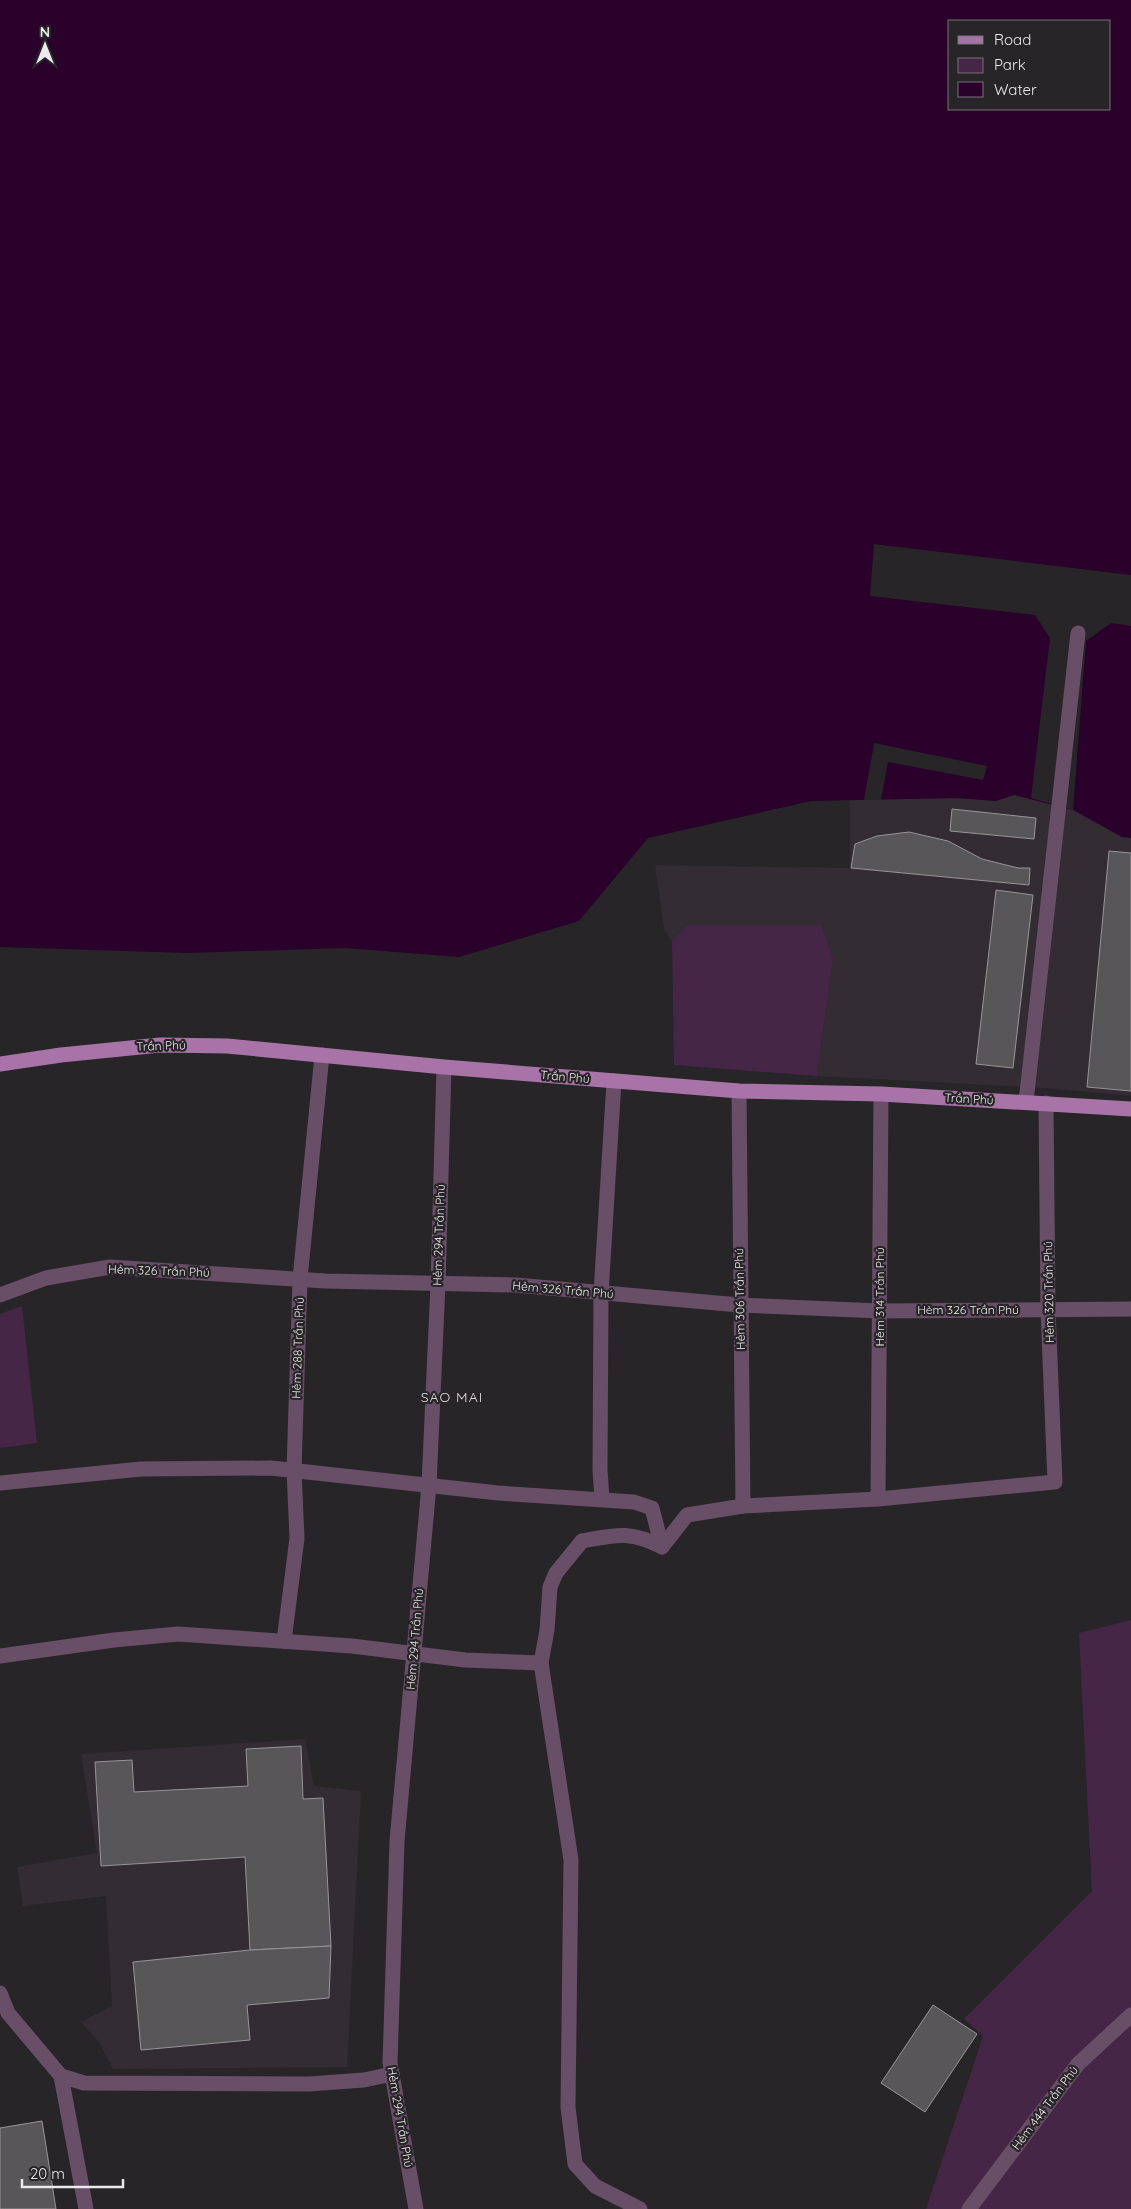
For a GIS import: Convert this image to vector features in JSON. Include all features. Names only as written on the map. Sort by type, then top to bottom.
[{"type":"main road","name":"Trần Phú","points":[[0,1064],[160,1044],[227,1046],[444,1067],[739,1091],[881,1094],[1131,1109]]},
{"type":"street","points":[[1026,1102],[1078,633]]},
{"type":"street","name":"Hẻm 288 Trần Phú","points":[[284,1641],[297,1538],[294,1470],[300,1279],[322,1055]]},
{"type":"street","name":"Hẻm 294 Trần Phú","points":[[416,2209],[390,2063],[397,1841],[429,1485],[438,1284],[444,1067]]},
{"type":"street","points":[[602,1499],[600,1470],[601,1294],[614,1081]]},
{"type":"street","name":"Hẻm 306 Trần Phú","points":[[739,1091],[739,1305],[743,1506]]},
{"type":"street","name":"Hẻm 314 Trần Phú","points":[[878,1499],[881,1094]]},
{"type":"street","name":"Hẻm 320 Trần Phú","points":[[878,1499],[1055,1482],[1048,1310],[1046,1103]]},
{"type":"street","name":"Hẻm 326 Trần Phú","points":[[0,1295],[46,1278],[110,1268],[300,1279],[516,1285],[739,1305],[880,1311],[1131,1309]]},
{"type":"street","points":[[0,1483],[141,1469],[271,1468],[498,1493],[634,1502],[652,1508],[662,1547]]},
{"type":"street","points":[[662,1547],[686,1515],[743,1506],[878,1499]]},
{"type":"street","points":[[640,2209],[595,2186],[575,2164],[568,2107],[571,1860],[541,1663],[547,1630],[550,1587],[556,1573],[582,1542],[623,1534],[644,1538],[662,1547]]},
{"type":"street","points":[[0,1656],[114,1640],[178,1634],[284,1641],[465,1660],[541,1663]]},
{"type":"street","points":[[0,1994],[4,2014],[62,2076],[84,2083],[309,2084],[364,2080],[392,2074]]},
{"type":"street","name":"Hẻm 444 Trần Phú","points":[[969,2209],[1078,2064],[1131,2015]]},
{"type":"street","points":[[62,2076],[86,2209]]},
{"type":"shaded area","points":[[1050,638],[1122,837],[1131,838],[1131,1096],[1046,1088],[817,1076],[833,958],[688,925],[672,941],[664,929],[655,865],[850,868],[850,800],[957,798],[996,801],[1014,795]]},
{"type":"shaded area","points":[[305,1739],[314,1786],[361,1791],[347,2067],[113,2069],[99,2042],[81,2022],[112,2006],[106,1896],[23,1906],[17,1867],[97,1853],[81,1754]]},
{"type":"green space","points":[[688,925],[821,925],[833,958],[817,1076],[674,1065],[672,941]]},
{"type":"green space","points":[[22,1306],[37,1443],[0,1448],[0,1314]]},
{"type":"green space","points":[[1131,1620],[1131,2209],[926,2209],[983,2036],[964,2019],[1092,1891],[1079,1633]]},
{"type":"water","points":[[0,0],[1131,0],[1131,838],[1122,837],[1073,810],[1014,795],[996,801],[957,798],[811,801],[648,838],[579,921],[459,957],[345,948],[187,953],[0,947]]},
{"type":"pier","points":[[874,544],[1131,575],[1131,626],[1111,623],[1086,641],[1073,810],[1031,798],[1050,638],[1035,615],[870,596]]},
{"type":"pier","points":[[874,743],[987,766],[983,780],[888,762],[881,800],[864,800]]},
{"type":"building","points":[[952,809],[1036,818],[1034,839],[950,831]]},
{"type":"building","points":[[909,832],[948,841],[982,859],[1018,868],[1030,868],[1029,885],[851,868],[855,844],[877,836]]},
{"type":"building","points":[[1109,851],[1131,853],[1131,1091],[1087,1087]]},
{"type":"building","points":[[996,890],[1033,895],[1013,1068],[976,1064]]},
{"type":"building","points":[[301,1746],[303,1799],[323,1798],[331,1946],[250,1950],[245,1857],[101,1866],[95,1762],[132,1760],[134,1792],[248,1786],[246,1749]]},
{"type":"building","points":[[331,1946],[329,1998],[247,2005],[250,2040],[141,2050],[133,1962],[250,1950]]},
{"type":"building","points":[[933,2005],[977,2034],[925,2112],[881,2083]]},
{"type":"building","points":[[42,2121],[56,2209],[0,2209],[0,2128]]},
{"type":"district","name":"SAO MAI","points":[[452,1397]]}]
